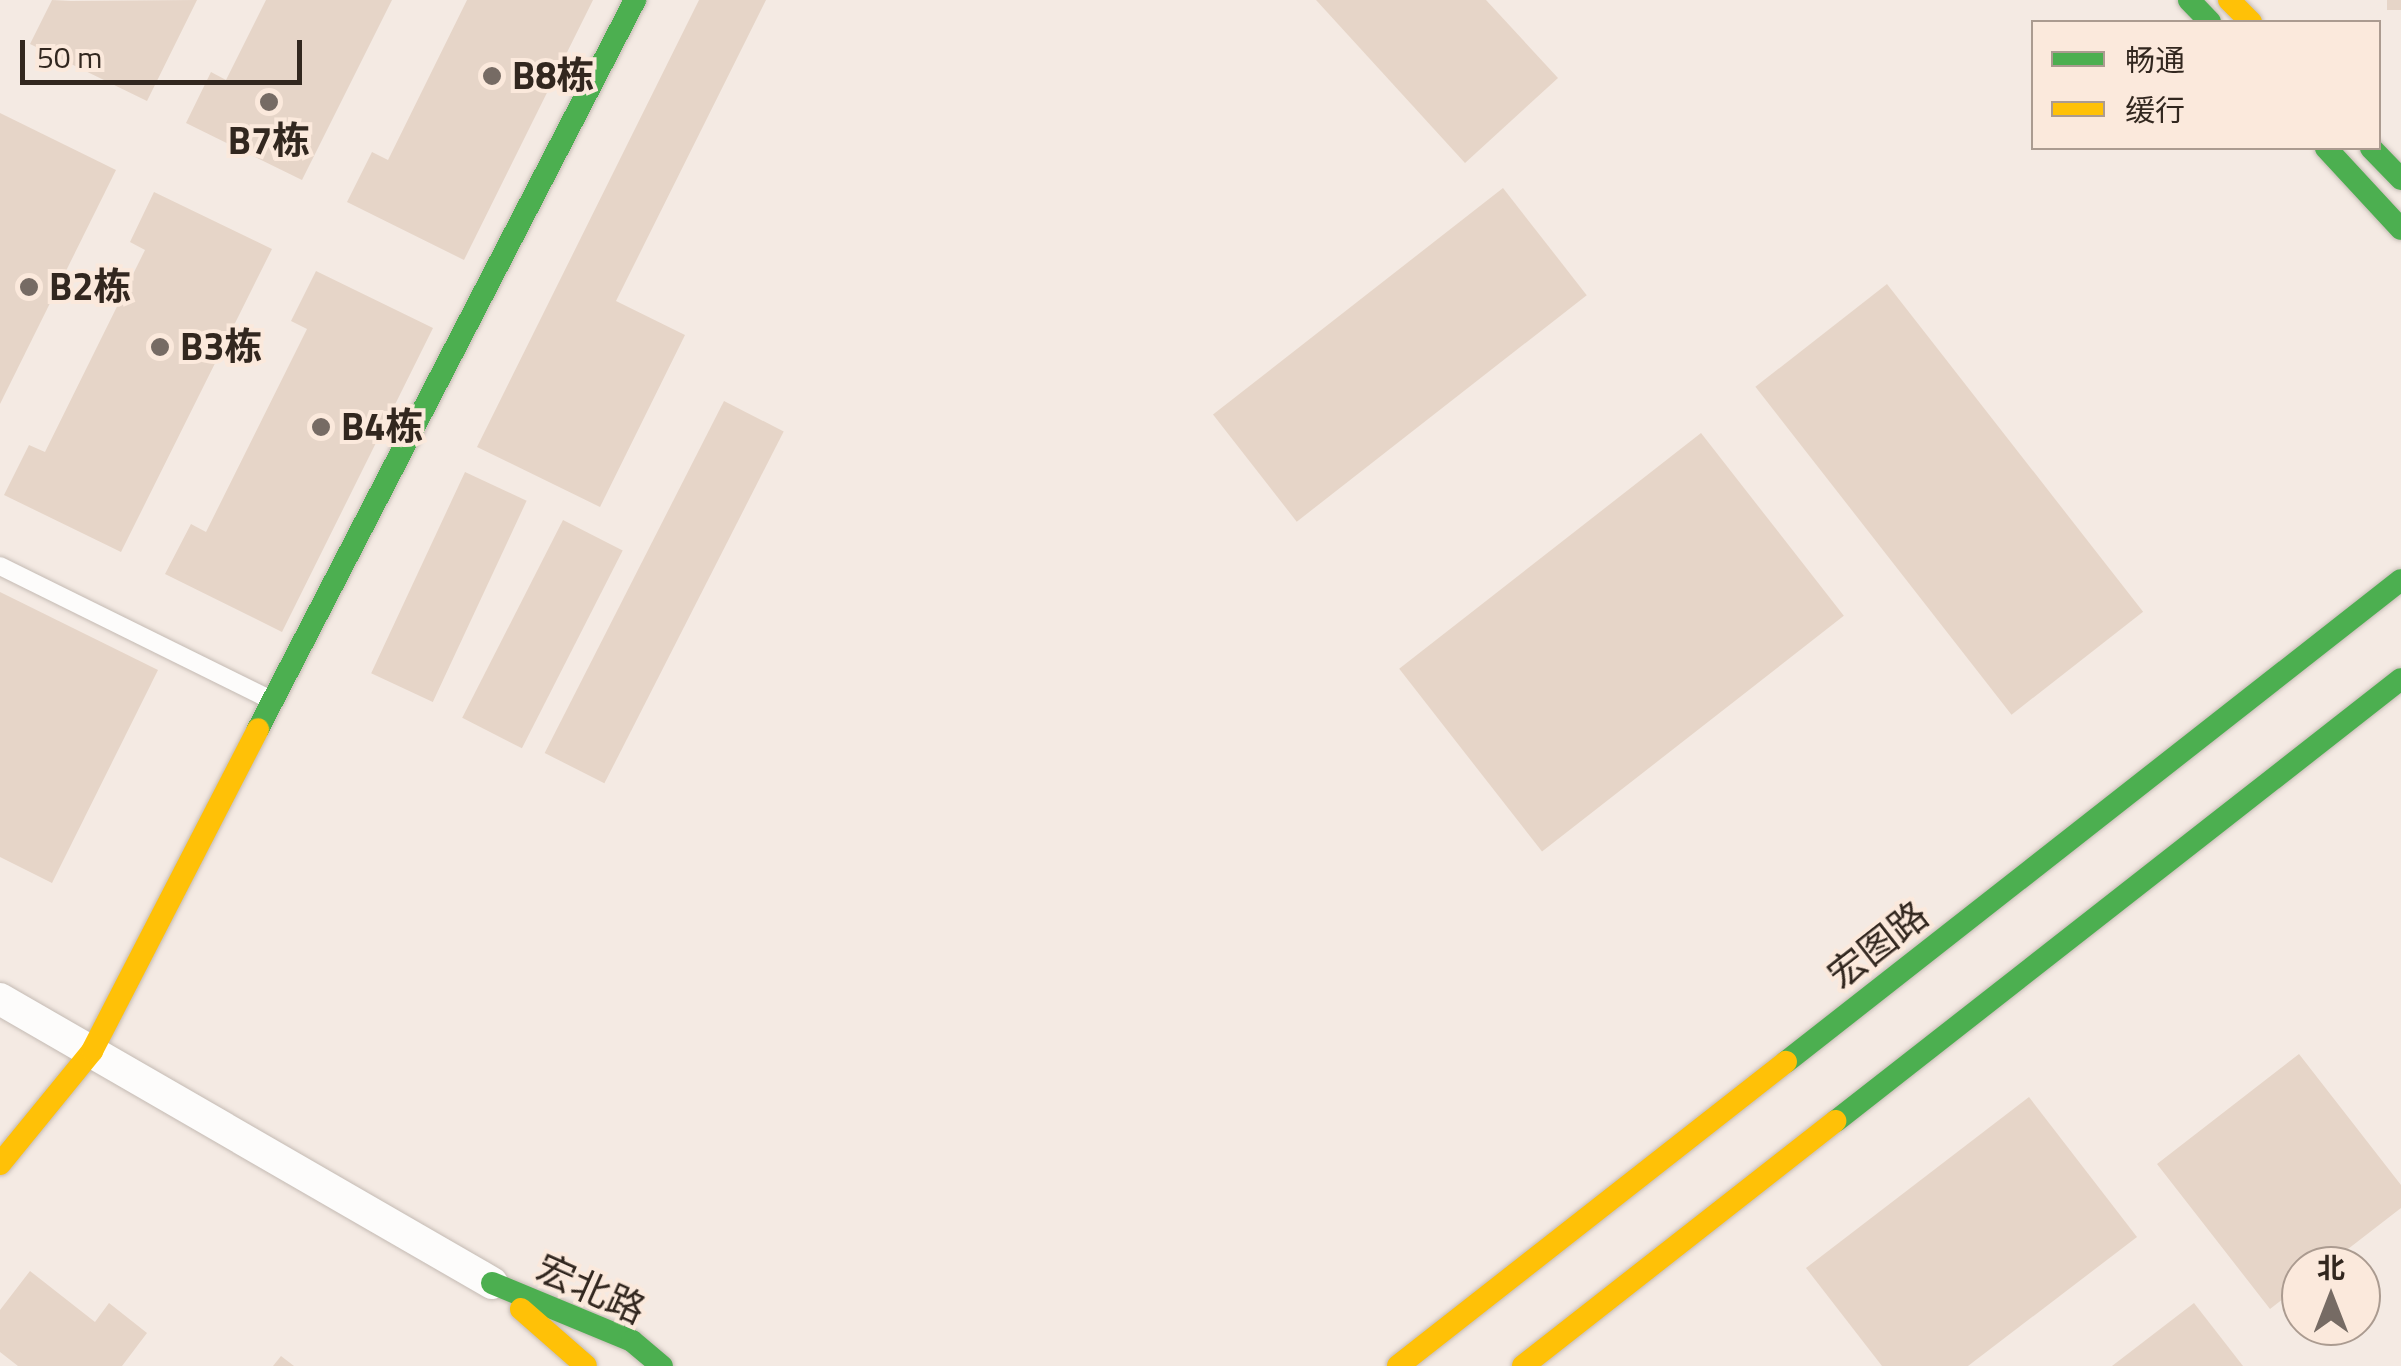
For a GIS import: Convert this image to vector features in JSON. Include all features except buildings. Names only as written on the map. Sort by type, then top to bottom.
[{"type":"main road","points":[[0,1164],[92,1050],[270,699],[635,0]]},
{"type":"main road","points":[[2190,0],[2208,20]]},
{"type":"main road","points":[[2230,0],[2249,20]]},
{"type":"main road","points":[[2328,150],[2401,229]]},
{"type":"main road","points":[[2373,150],[2401,179]]},
{"type":"main road","name":"宏图路","points":[[1398,1366],[2399,580]]},
{"type":"main road","points":[[1523,1366],[2401,679]]},
{"type":"main road","name":"宏北路","points":[[492,1284],[586,1366]]},
{"type":"main road","name":"宏北路","points":[[492,1284],[632,1342],[662,1366]]},
{"type":"street","points":[[0,1000],[492,1284]]},
{"type":"lane","points":[[0,566],[270,699]]},
{"type":"traffic: fast","points":[[258,729],[635,0]]},
{"type":"traffic: fast","points":[[2189,0],[2208,20]]},
{"type":"traffic: fast","points":[[2328,150],[2401,229]]},
{"type":"traffic: fast","points":[[2373,150],[2401,179]]},
{"type":"traffic: fast","points":[[1786,1062],[2401,580]]},
{"type":"traffic: fast","points":[[1836,1121],[2401,679]]},
{"type":"traffic: fast","points":[[492,1283],[632,1341],[662,1366]]},
{"type":"traffic: slow","points":[[2229,0],[2249,20]]},
{"type":"traffic: slow","points":[[0,1164],[92,1051],[258,729]]},
{"type":"traffic: slow","points":[[1398,1366],[1786,1062]]},
{"type":"traffic: slow","points":[[1523,1366],[1836,1121]]},
{"type":"traffic: slow","points":[[521,1309],[586,1366]]},
{"type":"place","name":"B8栋","points":[[492,76]]},
{"type":"place","name":"B7栋","points":[[269,102]]},
{"type":"place","name":"B2栋","points":[[29,287]]},
{"type":"place","name":"B3栋","points":[[160,347]]},
{"type":"place","name":"B4栋","points":[[321,427]]}]
